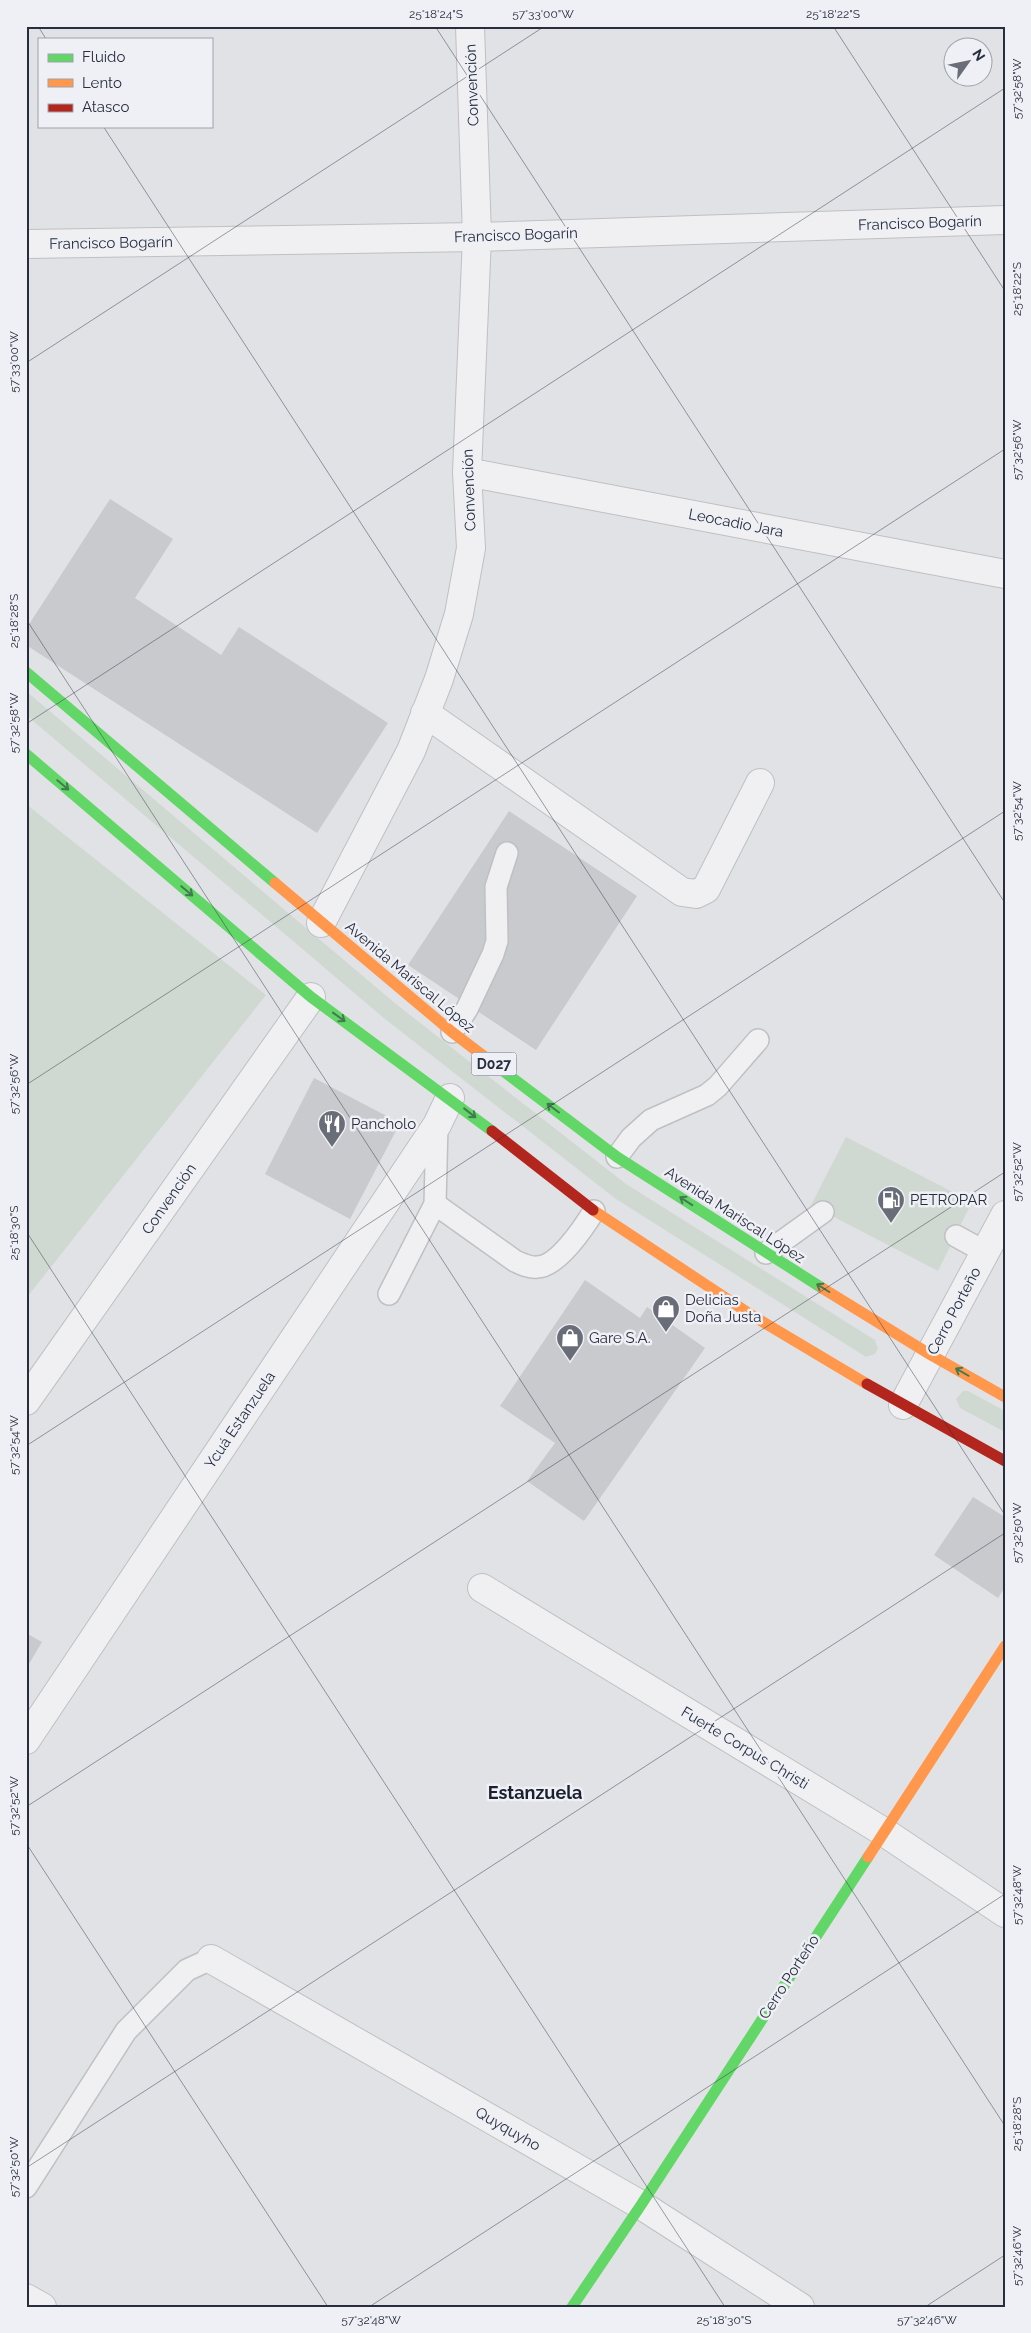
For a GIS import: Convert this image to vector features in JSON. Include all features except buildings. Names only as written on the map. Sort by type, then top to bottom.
[{"type":"main road","name":"Avenida Mariscal López","points":[[26,672],[452,1032],[617,1157],[766,1253],[1005,1397]]},
{"type":"main road","points":[[26,754],[311,997],[450,1098],[594,1211],[752,1316],[903,1406],[1005,1461]]},
{"type":"main road","name":"Cerro Porteño","points":[[572,2307],[642,2206],[1005,1646]]},
{"type":"street","name":"Convención","points":[[321,923],[411,751],[459,614],[471,548],[467,472],[477,237],[470,26]]},
{"type":"street","name":"Francisco Bogarín","points":[[26,244],[477,237],[1005,220]]},
{"type":"street","name":"Leocadio Jara","points":[[467,472],[1005,574]]},
{"type":"street","points":[[425,713],[682,892],[696,894],[706,889],[760,783]]},
{"type":"street","name":"Convención","points":[[26,1401],[311,997]]},
{"type":"street","name":"Ycuá Estanzuela","points":[[26,1740],[437,1125],[450,1098]]},
{"type":"street","name":"Cerro Porteño","points":[[903,1406],[1005,1215]]},
{"type":"street","name":"Fuerte Corpus Christi","points":[[482,1588],[884,1832],[1005,1912]]},
{"type":"street","name":"Quyquyho","points":[[211,1959],[642,2206],[800,2307]]},
{"type":"street","points":[[26,2298],[42,2307]]},
{"type":"lane","points":[[452,1032],[467,1009],[493,954],[497,941],[496,887],[507,852]]},
{"type":"lane","points":[[617,1157],[632,1138],[651,1120],[712,1091],[758,1040]]},
{"type":"lane","points":[[388,1294],[435,1204],[437,1125]]},
{"type":"lane","points":[[435,1204],[515,1261],[539,1268],[557,1257],[573,1242],[594,1211]]},
{"type":"lane","points":[[766,1253],[823,1212]]},
{"type":"lane","points":[[956,1236],[986,1252]]},
{"type":"lane","points":[[26,2187],[126,2031],[188,1970],[211,1959]]},
{"type":"shaded area","points":[[26,691],[396,1004],[626,1184],[875,1340],[878,1349],[875,1354],[866,1357],[616,1199],[385,1019],[26,715]]},
{"type":"shaded area","points":[[26,804],[266,995],[28,1296],[26,1295]]},
{"type":"shaded area","points":[[846,1137],[972,1202],[938,1271],[811,1205]]},
{"type":"shaded area","points":[[963,1391],[968,1391],[1005,1411],[1005,1432],[960,1408],[956,1399]]},
{"type":"traffic: fast","points":[[26,672],[275,883]]},
{"type":"traffic: fast","points":[[26,754],[311,997],[492,1131]]},
{"type":"traffic: fast","points":[[498,1067],[617,1157],[822,1288]]},
{"type":"traffic: fast","points":[[572,2307],[641,2205],[868,1857]]},
{"type":"traffic: slow","points":[[275,883],[452,1032],[498,1067]]},
{"type":"traffic: slow","points":[[593,1210],[753,1316],[867,1384]]},
{"type":"traffic: slow","points":[[822,1288],[931,1355],[1005,1397]]},
{"type":"traffic: slow","points":[[868,1857],[1005,1646]]},
{"type":"traffic: jam","points":[[492,1131],[593,1210]]},
{"type":"traffic: jam","points":[[867,1384],[1005,1461]]},
{"type":"place","name":"Pancholo","points":[[332,1148]]},
{"type":"place","name":"PETROPAR","points":[[891,1224]]},
{"type":"place","name":"Delicias Doña Justa","points":[[666,1333]]},
{"type":"place","name":"Gare S.A.","points":[[570,1362]]},
{"type":"district","name":"Estanzuela","points":[[535,1793]]}]
